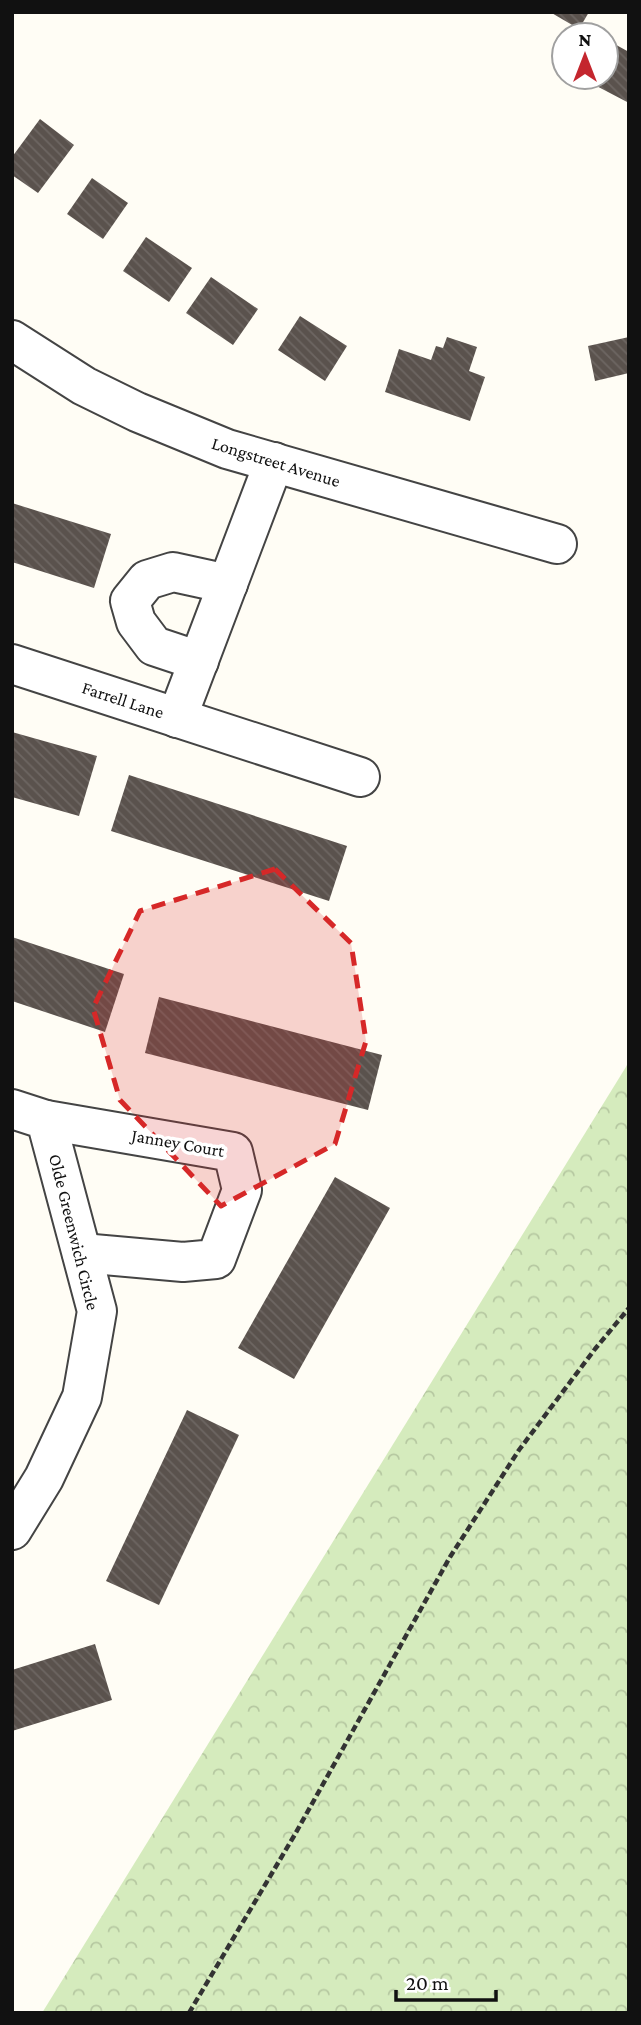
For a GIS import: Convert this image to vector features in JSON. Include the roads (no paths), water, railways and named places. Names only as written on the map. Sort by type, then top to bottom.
[{"type":"street","name":"Longstreet Avenue","points":[[12,340],[84,386],[137,412],[227,449],[557,544]]},
{"type":"street","name":"Farrell Lane","points":[[12,664],[177,718],[274,462]]},
{"type":"street","points":[[199,661],[154,646],[136,622],[130,601],[147,580],[173,572],[228,584]]},
{"type":"street","points":[[177,718],[360,778]]},
{"type":"street","name":"Olde Greenwich Circle","points":[[12,1530],[44,1478],[82,1397],[97,1311],[82,1253],[29,1114]]},
{"type":"street","name":"Janney Court","points":[[29,1114],[233,1152],[243,1190],[216,1259],[183,1262],[82,1253]]}]
